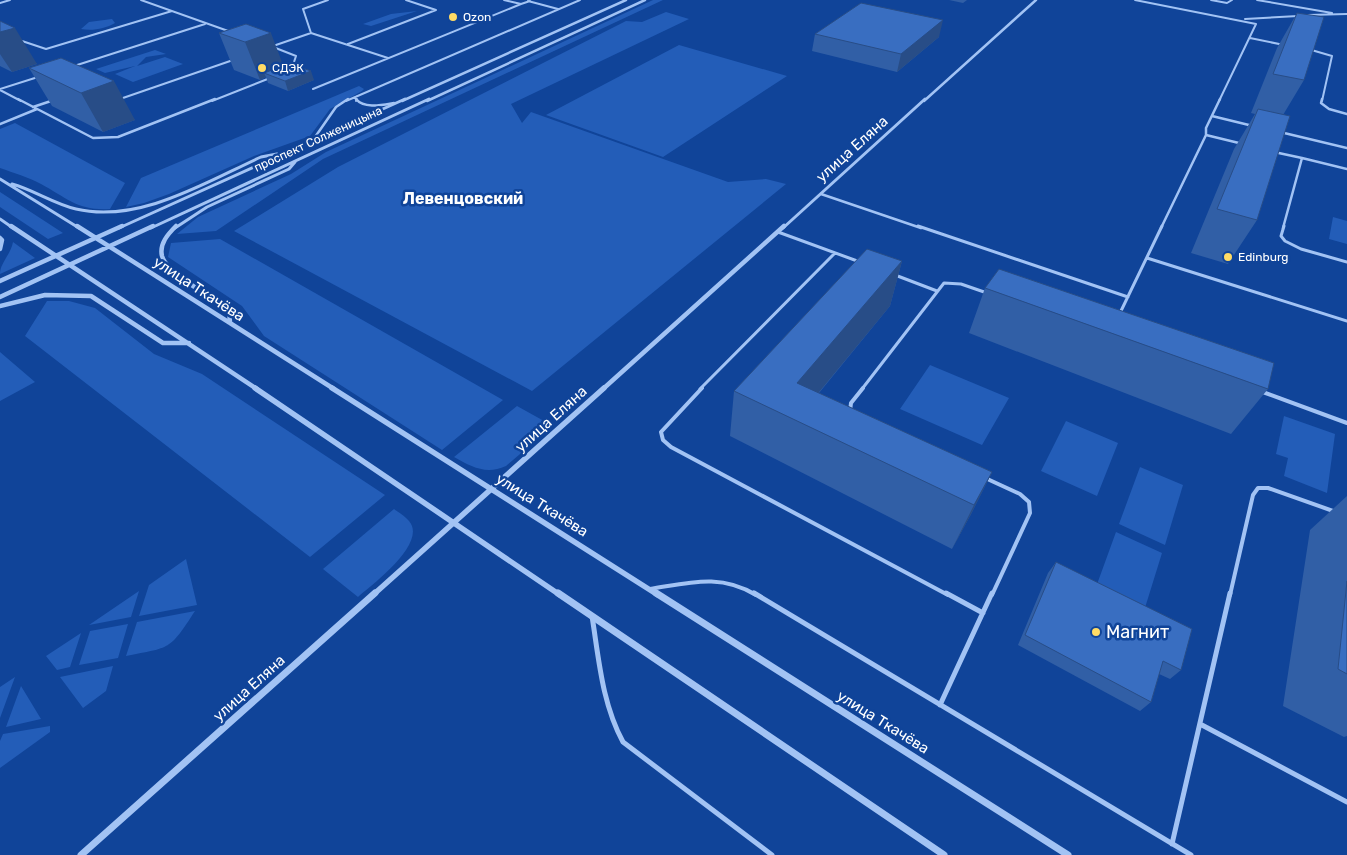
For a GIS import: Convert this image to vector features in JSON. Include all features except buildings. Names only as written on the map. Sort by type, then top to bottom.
[{"type":"street","name":"проспект Солженицына","points":[[0,281],[626,0]]},
{"type":"street","name":"проспект Солженицына","points":[[0,297],[645,0]]},
{"type":"street","name":"улица Еляна","points":[[81,855],[1036,0]]},
{"type":"street","points":[[6,183],[28,188],[76,209],[114,211],[163,200],[261,156],[285,153]]},
{"type":"street","points":[[230,323],[229,308],[171,270],[162,262],[160,255],[163,242],[178,223],[289,170],[296,160]]},
{"type":"street","name":"улица Ткачёва","points":[[0,179],[109,246],[1068,855]]},
{"type":"street","points":[[0,219],[190,344],[944,855]]},
{"type":"street","points":[[0,238],[2,240],[0,249]]},
{"type":"street","points":[[0,306],[44,296],[64,294],[91,296],[163,343],[190,344]]},
{"type":"lane","points":[[0,2],[10,0]]},
{"type":"lane","points":[[141,0],[237,35]]},
{"type":"lane","points":[[311,33],[303,9],[328,0]]},
{"type":"lane","points":[[347,45],[436,10],[406,0]]},
{"type":"lane","points":[[504,0],[520,4]]},
{"type":"lane","points":[[313,89],[532,0]]},
{"type":"lane","points":[[313,140],[336,107],[358,94],[580,0]]},
{"type":"lane","points":[[1116,321],[1206,135],[1206,128],[1256,24],[1135,0]]},
{"type":"lane","points":[[1211,0],[1227,2],[1232,0]]},
{"type":"lane","points":[[1257,0],[1339,14]]},
{"type":"lane","points":[[528,1],[558,9]]},
{"type":"lane","points":[[13,38],[38,48],[46,49],[172,11]]},
{"type":"lane","points":[[1238,19],[1347,14]]},
{"type":"lane","points":[[71,66],[206,23]]},
{"type":"lane","points":[[290,70],[296,56],[271,47],[311,33],[388,58]]},
{"type":"lane","points":[[1250,38],[1286,45]]},
{"type":"lane","points":[[1304,48],[1332,56],[1321,103],[1328,109],[1347,114]]},
{"type":"lane","points":[[117,99],[129,98],[236,59]]},
{"type":"lane","points":[[0,90],[44,75]]},
{"type":"lane","points":[[0,90],[94,138],[115,138],[276,76]]},
{"type":"lane","points":[[358,94],[355,98],[356,101],[363,105],[372,106],[394,103]]},
{"type":"lane","points":[[33,107],[61,97]]},
{"type":"lane","points":[[0,124],[37,109]]},
{"type":"lane","points":[[1212,116],[1260,127]]},
{"type":"lane","points":[[1279,132],[1347,148]]},
{"type":"lane","points":[[1206,135],[1245,144]]},
{"type":"lane","points":[[1274,151],[1347,169]]},
{"type":"lane","points":[[1302,158],[1281,236],[1282,239],[1300,248],[1347,262]]},
{"type":"lane","points":[[821,194],[1128,297]]},
{"type":"lane","points":[[778,232],[863,263]]},
{"type":"lane","points":[[835,253],[666,424],[661,432],[663,440],[671,447],[983,613]]},
{"type":"lane","points":[[1147,258],[1347,321]]},
{"type":"lane","points":[[891,274],[937,291]]},
{"type":"lane","points":[[853,415],[849,409],[851,403],[944,283],[952,282],[989,294]]},
{"type":"lane","points":[[1254,389],[1347,423]]},
{"type":"lane","points":[[940,705],[1030,513],[1029,502],[1020,494],[975,474]]},
{"type":"lane","points":[[1172,844],[1252,494],[1258,488],[1268,488],[1284,492],[1338,513]]},
{"type":"lane","points":[[650,589],[714,580],[728,580],[742,586],[1191,855]]},
{"type":"lane","points":[[592,616],[608,712],[623,742],[772,855]]},
{"type":"lane","points":[[1200,724],[1347,802]]},
{"type":"shaded area","points":[[653,0],[663,0],[323,159],[216,231],[177,234],[198,217],[291,174],[326,152]]},
{"type":"shaded area","points":[[417,11],[371,26],[363,24],[391,14]]},
{"type":"shaded area","points":[[666,12],[689,19],[511,104],[522,123],[531,112],[728,182],[766,179],[786,184],[532,391],[234,231],[338,167],[626,21],[642,22]]},
{"type":"shaded area","points":[[112,19],[115,23],[107,27],[94,30],[81,29],[89,22]]},
{"type":"shaded area","points":[[679,45],[787,76],[663,157],[546,115]]},
{"type":"shaded area","points":[[155,50],[166,54],[146,57],[137,66],[165,57],[183,64],[133,82],[115,74],[135,66],[105,73],[96,69]]},
{"type":"shaded area","points":[[359,86],[364,89],[330,109],[310,136],[254,156],[169,194],[126,207],[141,178]]},
{"type":"shaded area","points":[[15,123],[125,183],[110,209],[81,206],[36,182],[0,168],[0,129]]},
{"type":"shaded area","points":[[0,192],[63,233],[48,239],[0,207]]},
{"type":"shaded area","points":[[1333,217],[1347,221],[1347,244],[1329,239]]},
{"type":"shaded area","points":[[220,239],[503,400],[442,450],[264,336],[242,306],[168,257],[171,243]]},
{"type":"shaded area","points":[[13,242],[35,258],[0,274],[0,270]]},
{"type":"shaded area","points":[[47,301],[69,301],[95,308],[154,354],[202,374],[385,495],[310,557],[25,336]]},
{"type":"shaded area","points":[[0,352],[35,382],[0,401]]},
{"type":"shaded area","points":[[930,365],[1009,398],[982,445],[900,409]]},
{"type":"shaded area","points":[[517,406],[553,426],[506,466],[499,469],[479,469],[454,457]]},
{"type":"shaded area","points":[[1284,416],[1335,434],[1327,493],[1284,476],[1288,458],[1276,454]]},
{"type":"shaded area","points":[[1066,421],[1118,443],[1097,496],[1041,471]]},
{"type":"shaded area","points":[[1140,467],[1183,485],[1165,545],[1119,524]]},
{"type":"shaded area","points":[[394,509],[409,521],[413,530],[411,540],[405,551],[386,573],[358,597],[323,569]]},
{"type":"shaded area","points":[[1116,532],[1162,553],[1144,611],[1096,587]]},
{"type":"shaded area","points":[[186,559],[197,605],[139,616],[149,585]]},
{"type":"shaded area","points":[[139,591],[131,617],[89,625]]},
{"type":"shaded area","points":[[195,611],[180,634],[168,645],[152,651],[126,656],[137,622]]},
{"type":"shaded area","points":[[128,624],[118,658],[79,665],[90,631]]},
{"type":"shaded area","points":[[81,633],[70,667],[57,670],[46,656]]},
{"type":"shaded area","points":[[113,666],[106,691],[83,708],[60,677]]},
{"type":"shaded area","points":[[15,677],[0,718],[0,687]]},
{"type":"shaded area","points":[[21,686],[41,719],[6,727]]},
{"type":"shaded area","points":[[50,726],[50,732],[0,768],[0,741],[3,734]]},
{"type":"place","name":"Ozon","points":[[453,17]]},
{"type":"place","name":"СДЭК","points":[[262,68]]},
{"type":"place","name":"Edinburg","points":[[1228,257]]},
{"type":"place","name":"Магнит","points":[[1096,632]]},
{"type":"district","name":"Левенцовский","points":[[463,198]]}]
